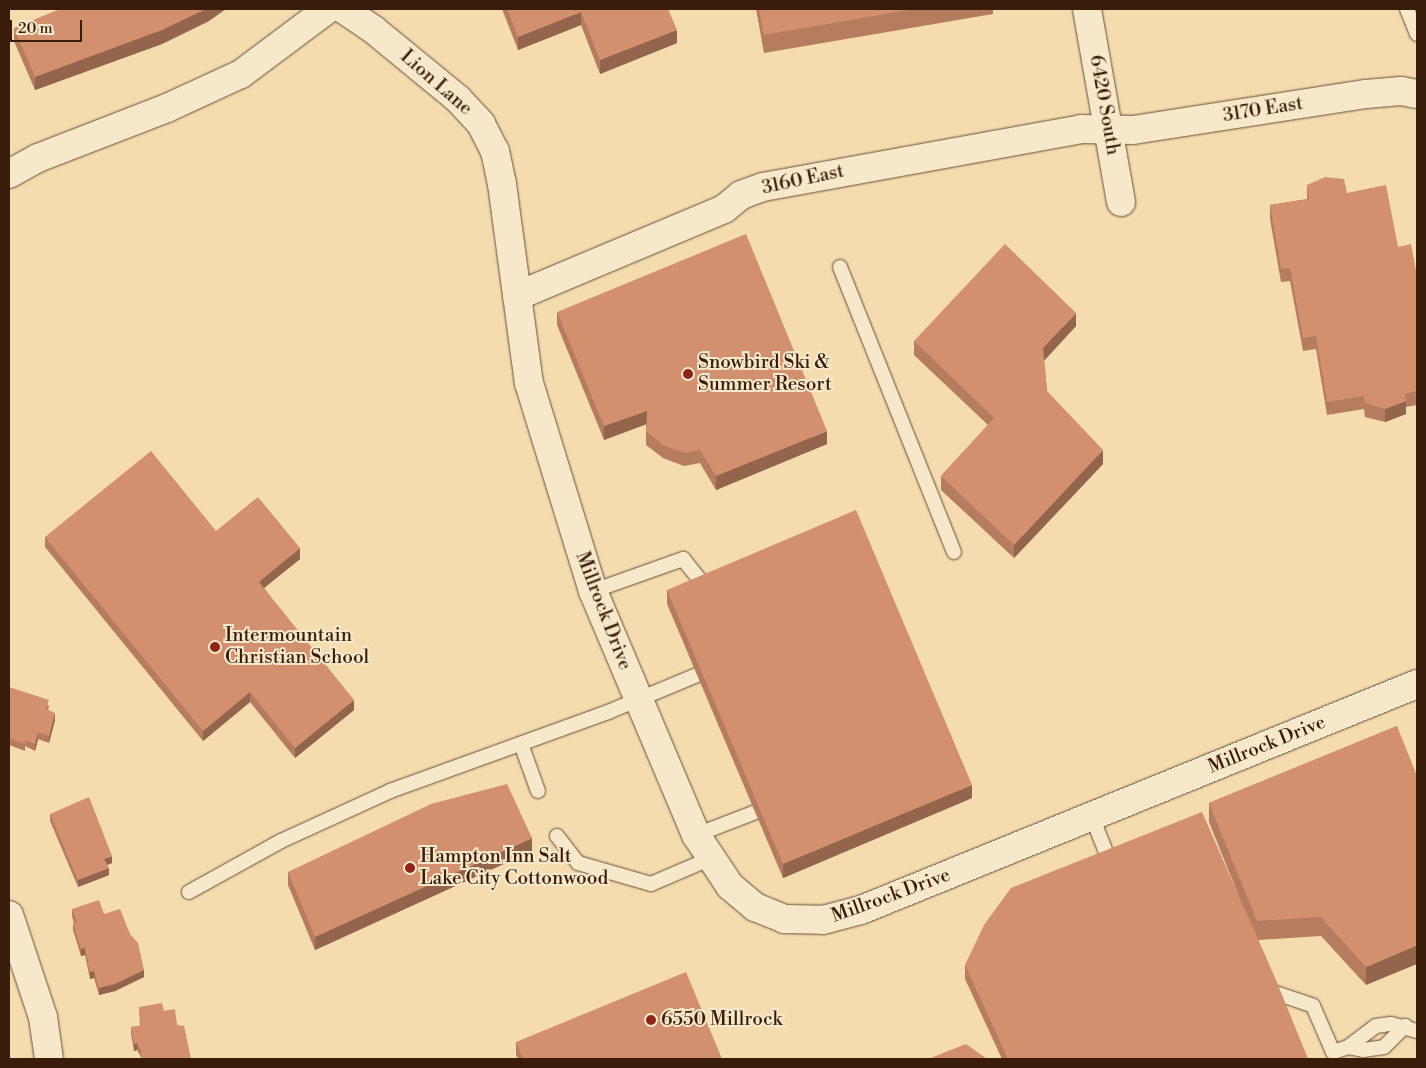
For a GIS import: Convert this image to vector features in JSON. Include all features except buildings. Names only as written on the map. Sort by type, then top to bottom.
[{"type":"street","points":[[9,174],[38,158],[167,108],[242,74],[328,9]]},
{"type":"street","name":"Lion Lane","points":[[343,9],[374,30],[458,99],[481,124],[495,151],[502,184],[517,296]]},
{"type":"street","name":"6420 South","points":[[1088,9],[1121,202]]},
{"type":"street","name":"3170 East","points":[[1108,130],[1133,130],[1366,94],[1401,91],[1417,94]]},
{"type":"street","name":"3160 East","points":[[517,296],[724,209],[741,195],[763,187],[1081,129],[1108,130]]},
{"type":"street","name":"Millrock Drive","points":[[517,296],[529,384],[593,591],[638,700],[702,847],[730,886],[755,906],[784,919],[823,920],[861,910],[1417,684]]},
{"type":"street","points":[[9,915],[43,1017],[49,1059]]},
{"type":"lane","points":[[1407,9],[1417,34]]},
{"type":"lane","points":[[840,266],[954,552]]},
{"type":"lane","points":[[593,591],[683,559],[706,587]]},
{"type":"lane","points":[[190,892],[281,840],[390,791],[638,700],[698,675]]},
{"type":"lane","points":[[521,744],[538,791]]},
{"type":"lane","points":[[557,836],[578,864],[651,884],[702,847],[756,812]]},
{"type":"lane","points":[[1092,817],[1110,862]]},
{"type":"lane","points":[[1276,993],[1313,1006],[1333,1052],[1348,1047],[1376,1026],[1411,1028]]},
{"type":"lane","points":[[1348,1047],[1364,1050],[1384,1047],[1411,1028]]},
{"type":"place","name":"Snowbird Ski & Summer Resort","points":[[688,374]]},
{"type":"place","name":"Intermountain Christian School","points":[[215,647]]},
{"type":"place","name":"Hampton Inn Salt Lake City Cottonwood","points":[[410,868]]},
{"type":"place","name":"6550 Millrock","points":[[651,1020]]}]
